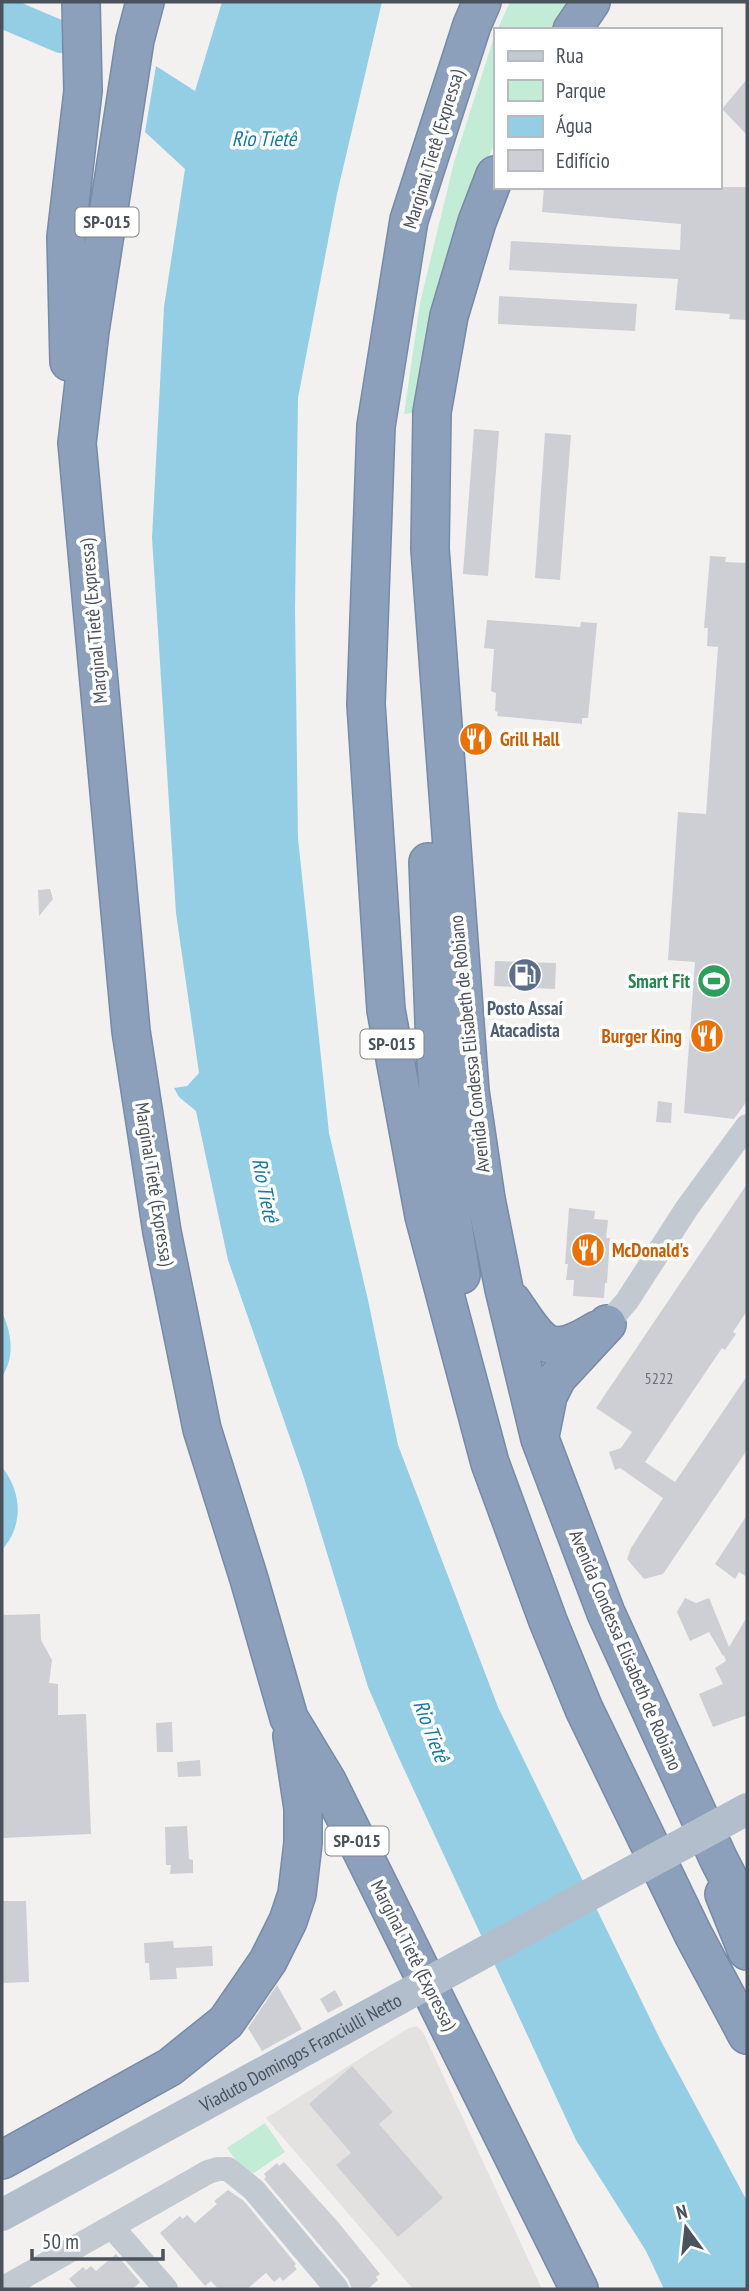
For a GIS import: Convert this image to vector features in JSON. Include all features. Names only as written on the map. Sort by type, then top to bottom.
[{"type":"highway","points":[[77,443],[67,343],[66,237],[83,91],[81,2]]},
{"type":"highway","name":"Marginal Tietê (Expressa)","points":[[145,2],[135,40],[90,331],[77,443],[131,1031],[162,1232],[202,1429],[289,1718],[327,1781],[579,2289]]},
{"type":"highway","name":"Marginal Tietê (Expressa)","points":[[482,2],[472,25],[409,220],[376,426],[366,705],[386,1010],[424,1216],[490,1463],[548,1621],[584,1709],[693,1934],[747,2035]]},
{"type":"highway","points":[[573,28],[591,2]]},
{"type":"highway","name":"Avenida Condessa Elisabeth de Robiano","points":[[494,178],[477,222],[449,316],[432,412],[430,549],[470,1091],[485,1199],[540,1439],[606,1613],[719,1860],[747,1914]]},
{"type":"highway","points":[[432,412],[421,456],[416,535],[435,1047],[443,1161],[490,1463]]},
{"type":"highway","points":[[504,1289],[535,1335],[552,1346],[573,1343],[607,1324]]},
{"type":"highway","points":[[540,1439],[552,1387],[562,1371],[607,1324]]},
{"type":"highway","points":[[2,2160],[170,2067],[226,2022],[268,1961],[288,1921],[297,1894],[303,1843],[303,1808],[289,1718]]},
{"type":"highway","points":[[719,1860],[724,1896],[747,1951]]},
{"type":"highway","points":[[537,2203],[572,2289]]},
{"type":"main road","name":"Viaduto Domingos Franciulli Netto","points":[[2,2215],[747,1809]]},
{"type":"street","points":[[607,1324],[627,1301],[687,1208],[747,1126]]},
{"type":"street","points":[[2,2288],[208,2172],[228,2169],[254,2190],[337,2289]]},
{"type":"street","points":[[112,2227],[166,2289]]},
{"type":"shaded area","points":[[417,2026],[423,2032],[542,2289],[413,2289],[266,2118],[407,2029]]},
{"type":"green space","points":[[510,2],[575,2],[556,28],[498,28]]},
{"type":"green space","points":[[494,37],[494,144],[471,199],[418,412],[404,414],[420,303],[454,162]]},
{"type":"green space","points":[[265,2123],[285,2152],[248,2177],[227,2148]]},
{"type":"water","name":"Rio Tietê","points":[[222,2],[382,2],[337,194],[298,398],[295,609],[298,838],[329,1133],[398,1445],[498,1707],[662,2043],[747,2201],[747,2289],[664,2289],[646,2251],[576,2140],[368,1687],[304,1478],[228,1260],[196,1111],[179,1097],[174,1088],[187,1086],[199,1073],[176,913],[152,538],[164,307],[185,169],[145,132],[156,66],[195,91]]},
{"type":"water","points":[[2,1312],[11,1345],[9,1361],[2,1377]]},
{"type":"water","points":[[2,1467],[14,1487],[18,1508],[14,1530],[2,1550]]},
{"type":"building","points":[[747,79],[747,135],[722,109]]},
{"type":"building","points":[[747,187],[747,320],[729,319],[730,314],[675,310],[678,279],[509,270],[511,241],[680,250],[681,224],[542,212],[544,189]]},
{"type":"building","points":[[499,296],[637,304],[635,331],[498,324]]},
{"type":"building","points":[[474,429],[499,431],[488,576],[463,574]]},
{"type":"building","points":[[545,433],[571,435],[560,580],[535,578]]},
{"type":"building","points":[[710,556],[726,557],[725,562],[747,563],[747,1101],[734,1119],[684,1113],[695,962],[668,960],[678,812],[706,814],[718,647],[707,646],[708,628],[704,628]]},
{"type":"building","points":[[487,620],[580,627],[581,622],[597,623],[588,718],[582,718],[582,724],[497,716],[496,693],[491,691],[494,649],[484,648]]},
{"type":"building","points":[[50,889],[53,899],[39,916],[38,890]]},
{"type":"building","name":"Posto Assaí Atacadista","points":[[495,961],[556,963],[555,989],[494,986]]},
{"type":"building","points":[[658,1101],[672,1103],[671,1123],[656,1122]]},
{"type":"building","points":[[747,1184],[747,1311],[733,1332],[736,1334],[725,1350],[722,1348],[645,1462],[675,1482],[747,1376],[747,1450],[663,1574],[644,1579],[627,1559],[631,1548],[663,1498],[620,1468],[615,1470],[609,1452],[621,1448],[632,1432],[596,1408]]},
{"type":"building","name":"McDonald's","points":[[569,1208],[595,1211],[594,1219],[608,1220],[606,1238],[610,1238],[604,1298],[573,1296],[574,1280],[566,1280]]},
{"type":"building","points":[[747,1515],[747,1577],[739,1572],[735,1579],[715,1564]]},
{"type":"building","points":[[685,1598],[696,1603],[709,1598],[729,1647],[747,1617],[747,1715],[713,1727],[699,1694],[723,1684],[715,1668],[726,1661],[709,1632],[690,1641],[677,1612]]},
{"type":"building","points":[[40,1614],[41,1640],[52,1660],[49,1683],[58,1684],[58,1715],[86,1714],[91,1834],[2,1838],[2,1615]]},
{"type":"building","points":[[172,1722],[173,1752],[157,1752],[156,1723]]},
{"type":"building","points":[[200,1760],[201,1776],[178,1777],[177,1762]]},
{"type":"building","points":[[187,1826],[189,1859],[193,1860],[193,1873],[170,1874],[171,1865],[166,1865],[165,1827]]},
{"type":"building","points":[[2,1901],[26,1901],[29,1982],[2,1983]]},
{"type":"building","points":[[173,1941],[174,1948],[212,1946],[213,1966],[176,1968],[177,1979],[150,1980],[149,1963],[145,1963],[144,1943]]},
{"type":"building","points":[[277,1985],[302,2029],[262,2051],[248,2028]]},
{"type":"building","points":[[335,1990],[343,2005],[328,2013],[320,1999]]},
{"type":"building","points":[[352,2066],[393,2112],[379,2124],[443,2198],[398,2237],[336,2165],[351,2153],[309,2104]]},
{"type":"building","points":[[284,2162],[380,2274],[376,2277],[378,2280],[368,2289],[352,2289],[348,2279],[264,2179],[264,2174],[277,2163],[279,2166]]},
{"type":"building","points":[[228,2190],[244,2201],[296,2264],[294,2266],[297,2269],[283,2281],[280,2277],[274,2282],[266,2273],[247,2289],[218,2289],[211,2281],[205,2286],[160,2233],[180,2216],[183,2219],[187,2215],[195,2223],[217,2204],[214,2201]]},
{"type":"building","points":[[116,2254],[140,2282],[133,2289],[78,2289],[69,2279],[83,2267],[86,2270],[91,2266],[96,2271]]},
{"type":"waterway","points":[[18,19],[21,2]]},
{"type":"waterway","points":[[2,12],[61,37]]},
{"type":"place","name":"Grill Hall","points":[[476,739]]},
{"type":"place","name":"Posto Assaí Atacadista","points":[[525,975]]},
{"type":"place","name":"Smart Fit","points":[[714,981]]},
{"type":"place","name":"Burger King","points":[[707,1036]]},
{"type":"place","name":"McDonald's","points":[[588,1250]]}]
